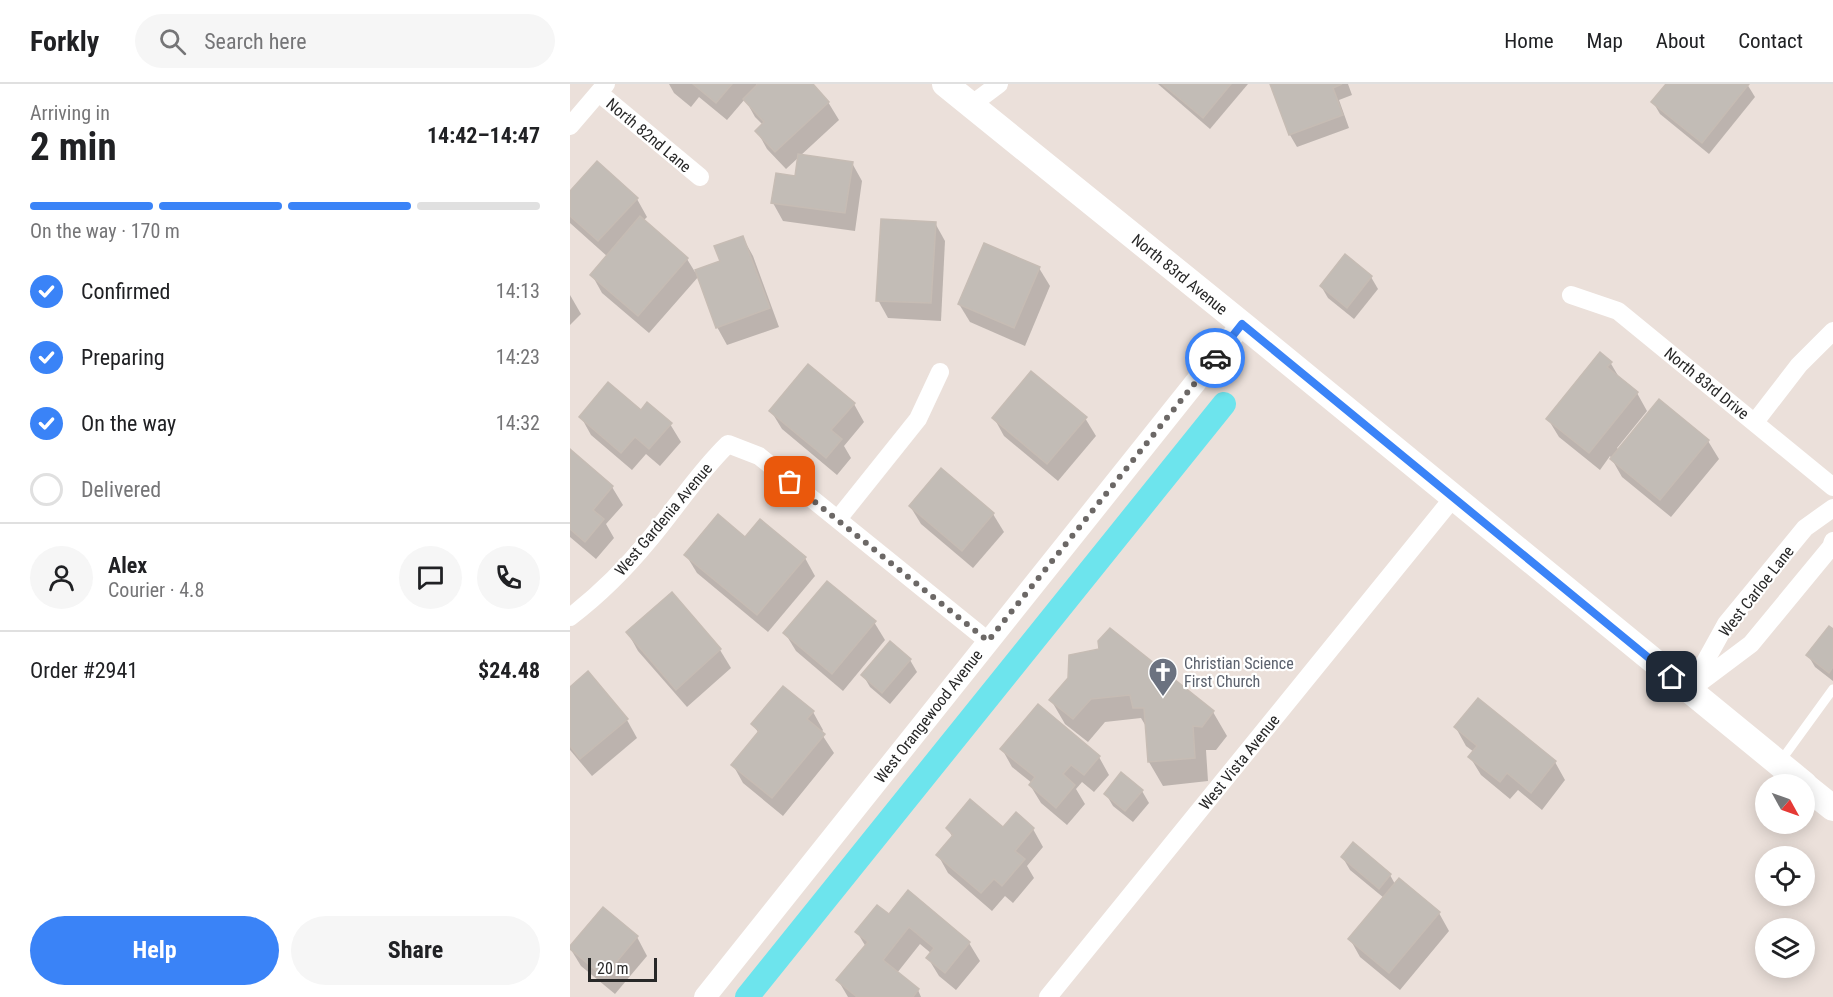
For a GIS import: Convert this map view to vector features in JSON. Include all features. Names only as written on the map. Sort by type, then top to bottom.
[{"type":"main road","name":"North 83rd Avenue","points":[[945,84],[975,94],[1242,324],[1790,774]]},
{"type":"main road","name":"North 83rd Avenue","points":[[1815,794],[1833,808]]},
{"type":"street","points":[[975,94],[999,84]]},
{"type":"street","points":[[570,126],[602,88]]},
{"type":"street","name":"North 82nd Lane","points":[[602,88],[700,177]]},
{"type":"street","name":"North 83rd Drive","points":[[1571,296],[1618,311],[1833,487]]},
{"type":"street","name":"West Orangewood Avenue","points":[[705,997],[1242,324]]},
{"type":"street","points":[[1755,422],[1799,365],[1833,331]]},
{"type":"street","points":[[940,372],[918,419],[838,519],[988,641]]},
{"type":"street","name":"West Gardenia Avenue","points":[[570,617],[609,584],[633,558],[706,466],[728,444],[759,456],[838,519]]},
{"type":"street","name":"West Vista Avenue","points":[[1048,997],[1453,498]]},
{"type":"street","name":"West Carloe Lane","points":[[1689,691],[1726,624],[1805,528],[1833,507]]},
{"type":"street","name":"West Carloe Lane","points":[[1689,691],[1751,644],[1831,548],[1833,542]]},
{"type":"street","points":[[1789,548],[1814,568]]},
{"type":"lane","points":[[1778,764],[1833,688]]},
{"type":"building","points":[[693,84],[732,84],[716,103]]},
{"type":"building","points":[[758,84],[813,84],[829,102],[775,152],[755,131],[764,122],[743,99]]},
{"type":"building","points":[[1162,84],[1231,84],[1203,118]]},
{"type":"building","points":[[1270,84],[1342,84],[1333,88],[1343,115],[1289,135]]},
{"type":"building","points":[[1666,84],[1749,84],[1702,143],[1651,102]]},
{"type":"building","points":[[798,154],[853,162],[845,213],[771,203],[776,173],[795,176]]},
{"type":"building","points":[[597,161],[638,198],[598,241],[570,216],[570,191]]},
{"type":"building","points":[[640,216],[688,258],[638,316],[590,275]]},
{"type":"building","points":[[881,219],[936,222],[931,303],[876,301]]},
{"type":"building","points":[[743,236],[770,308],[716,328],[695,270],[720,261],[714,246]]},
{"type":"building","points":[[984,243],[1040,267],[1014,328],[958,304]]},
{"type":"building","points":[[1345,254],[1372,276],[1347,308],[1320,286]]},
{"type":"building","points":[[1600,352],[1612,362],[1607,367],[1638,392],[1589,453],[1546,419]]},
{"type":"building","points":[[808,364],[855,403],[831,430],[842,439],[826,458],[769,411]]},
{"type":"building","points":[[1031,371],[1087,417],[1047,464],[992,418]]},
{"type":"building","points":[[608,382],[641,410],[647,402],[672,423],[649,449],[635,437],[621,453],[579,417]]},
{"type":"building","points":[[1659,399],[1709,440],[1660,500],[1610,459]]},
{"type":"building","points":[[570,449],[613,486],[593,510],[604,519],[585,542],[570,529]]},
{"type":"building","points":[[941,468],[994,513],[962,551],[909,506]]},
{"type":"building","points":[[718,514],[745,537],[760,519],[806,557],[757,615],[684,555]]},
{"type":"building","points":[[827,581],[876,621],[832,674],[783,633]]},
{"type":"building","points":[[672,592],[721,649],[676,690],[626,632]]},
{"type":"building","points":[[1829,626],[1833,629],[1833,667],[1829,673],[1806,655]]},
{"type":"building","name":"Christian Science First Church","points":[[1110,628],[1214,711],[1202,727],[1193,726],[1195,758],[1148,762],[1144,708],[1133,708],[1130,695],[1091,699],[1073,719],[1049,700],[1068,678],[1069,655],[1099,649],[1098,641]]},
{"type":"building","points":[[890,641],[911,659],[882,693],[861,675]]},
{"type":"building","points":[[588,671],[628,719],[580,759],[570,746],[570,687]]},
{"type":"building","points":[[783,686],[814,711],[807,719],[825,734],[772,798],[731,765],[759,731],[751,724]]},
{"type":"building","points":[[1478,698],[1556,761],[1531,793],[1507,773],[1500,782],[1468,757],[1477,746],[1454,727]]},
{"type":"building","points":[[1038,704],[1100,756],[1084,775],[1071,765],[1063,774],[1075,785],[1056,808],[1029,785],[1035,777],[1000,749]]},
{"type":"building","points":[[1121,772],[1143,790],[1125,811],[1104,794]]},
{"type":"building","points":[[970,799],[1003,827],[1016,812],[1034,828],[1015,851],[1025,859],[1002,886],[994,879],[981,893],[936,855],[953,835],[946,828]]},
{"type":"building","points":[[1353,842],[1391,874],[1379,889],[1341,857]]},
{"type":"building","points":[[1399,878],[1440,912],[1389,973],[1348,939]]},
{"type":"building","points":[[908,890],[970,942],[945,973],[926,958],[934,948],[909,927],[883,960],[919,989],[913,997],[857,997],[836,980],[868,942],[855,932],[877,905],[889,914]]},
{"type":"building","points":[[603,907],[638,936],[604,977],[570,949],[570,946]]},
{"type":"waterway","points":[[747,997],[1224,404]]},
{"type":"way so far","points":[[790,482],[988,641],[1215,358]]},
{"type":"place","name":"Christian Science First Church","points":[[1163,698]]},
{"type":"route","points":[[1215,358],[1242,324],[1672,677]]}]
